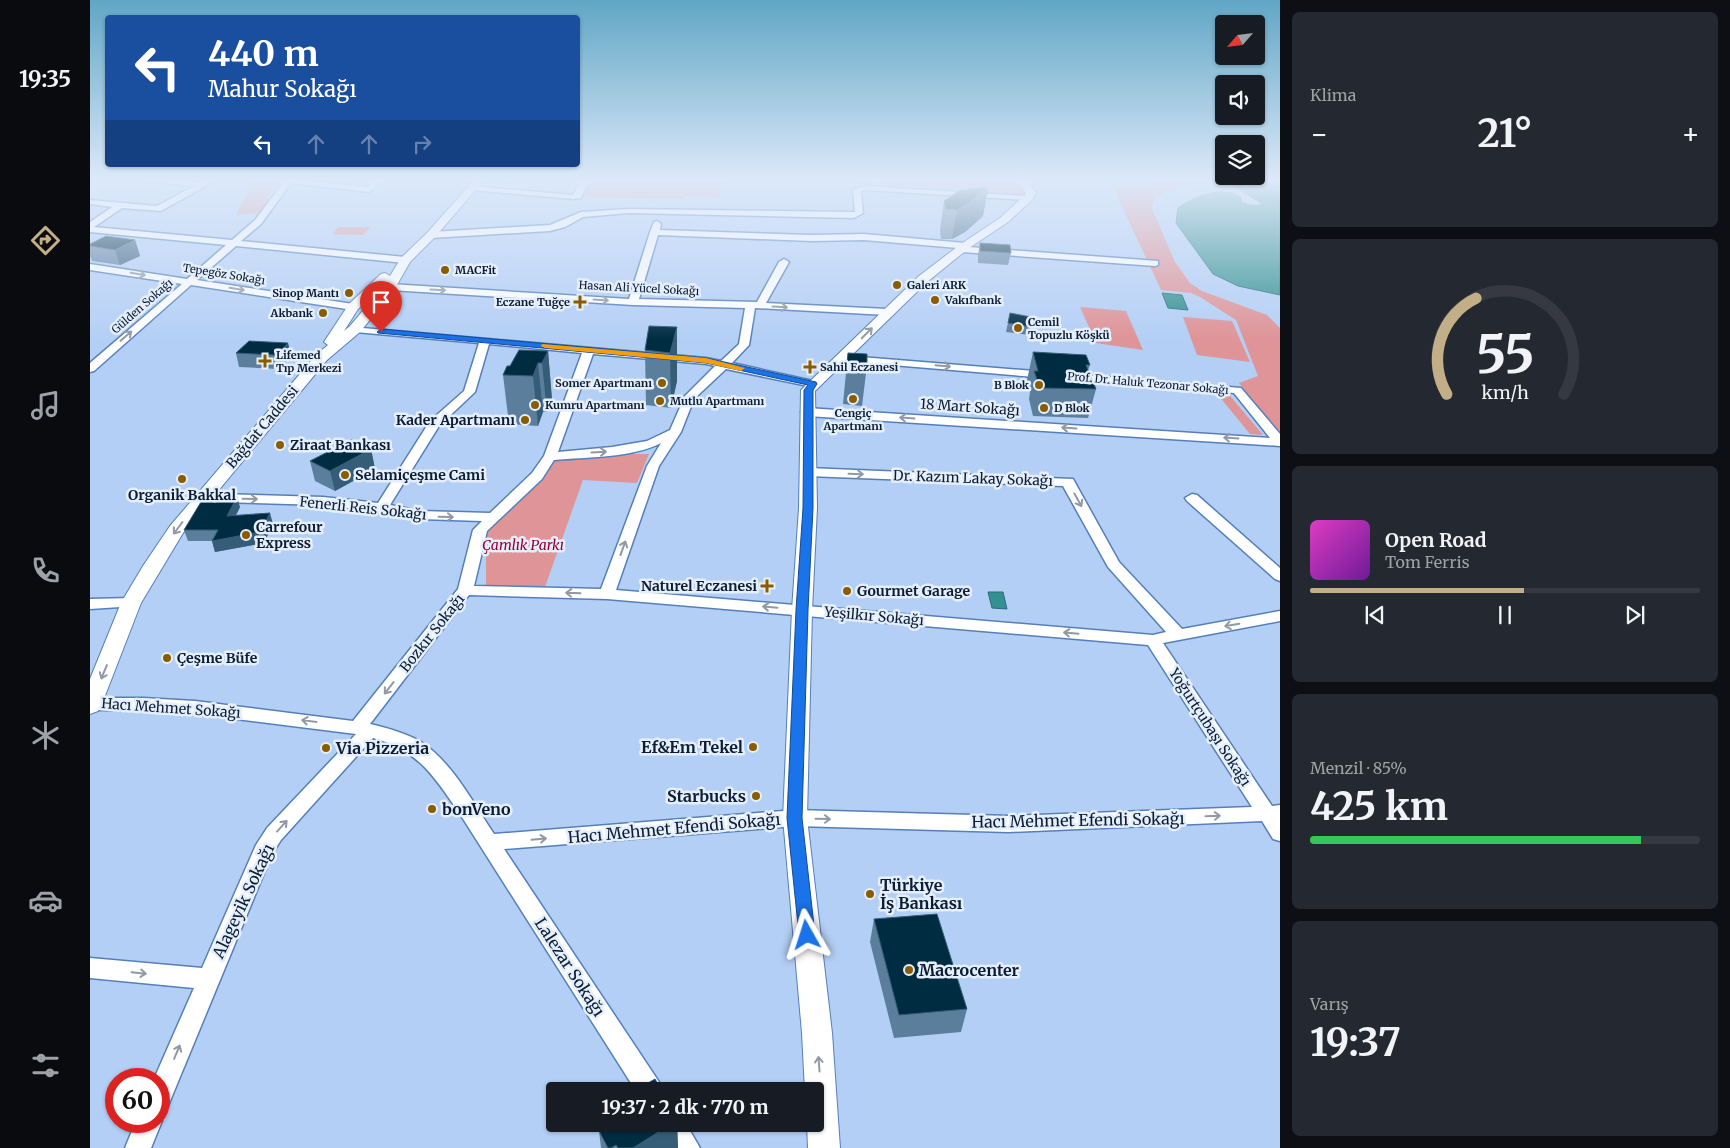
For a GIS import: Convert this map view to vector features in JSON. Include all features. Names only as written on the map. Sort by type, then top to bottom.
[{"type":"main road","name":"Bağdat Caddesi","points":[[90,704],[131,603],[152,566],[201,498],[322,357],[355,329],[390,287],[405,260],[433,233]]},
{"type":"main road","points":[[824,1148],[817,1033],[795,818],[802,610],[808,508],[808,390],[887,312],[926,277],[985,233]]},
{"type":"main road","points":[[322,357],[353,307],[405,260]]},
{"type":"street","points":[[133,233],[405,260]]},
{"type":"street","name":"Gülden Sokağı","points":[[90,369],[245,233]]},
{"type":"street","points":[[431,235],[472,233]]},
{"type":"street","points":[[633,302],[654,233]]},
{"type":"street","points":[[669,233],[811,238],[864,237],[1155,263]]},
{"type":"street","points":[[607,594],[653,466],[676,432],[689,398],[744,345],[756,305],[784,262]]},
{"type":"street","name":"Tepegöz Sokağı","points":[[90,266],[353,307]]},
{"type":"street","name":"Hasan Ali Yücel Sokağı","points":[[390,287],[633,302],[756,305],[887,312]]},
{"type":"street","points":[[355,329],[706,361],[813,384]]},
{"type":"street","points":[[382,508],[434,424],[469,392],[485,341]]},
{"type":"street","name":"Bozkır Sokağı","points":[[363,729],[466,590],[480,530],[537,476],[550,456],[589,350]]},
{"type":"street","name":"Prof. Dr. Haluk Tezonar Sokağı","points":[[842,358],[1237,390],[1280,442]]},
{"type":"street","name":"18 Mart Sokağı","points":[[807,412],[1280,442]]},
{"type":"street","points":[[550,456],[612,451],[650,444],[676,432]]},
{"type":"street","name":"Dr. Kazım Lakay Sokağı","points":[[808,472],[1068,482],[1113,564],[1178,635]]},
{"type":"street","name":"Fenerli Reis Sokağı","points":[[201,498],[323,501],[440,517],[495,517]]},
{"type":"street","points":[[1192,498],[1280,576]]},
{"type":"street","name":"Yeşilkır Sokağı","points":[[466,590],[607,594],[1152,640],[1280,616]]},
{"type":"street","points":[[90,604],[131,603]]},
{"type":"street","name":"Yoğurtçubaşı Sokağı","points":[[1152,640],[1274,814],[1280,833]]},
{"type":"street","name":"Hacı Mehmet Sokağı","points":[[90,704],[147,704],[251,714],[363,729]]},
{"type":"street","points":[[363,729],[406,743],[421,752],[451,787],[490,842]]},
{"type":"street","name":"Alageyik Sokağı","points":[[170,1071],[254,868],[267,844],[363,729]]},
{"type":"street","name":"Hacı Mehmet Efendi Sokağı","points":[[490,842],[795,818],[1009,824],[1274,814]]},
{"type":"street","name":"Lalezar Sokağı","points":[[490,842],[644,1082]]},
{"type":"street","points":[[90,968],[208,979]]},
{"type":"street","points":[[676,1132],[687,1148]]},
{"type":"street","points":[[138,1148],[144,1133]]},
{"type":"green space","points":[[333,233],[365,233],[363,235],[332,234]]},
{"type":"green space","points":[[1134,233],[1162,233],[1175,262],[1190,283],[1202,291],[1267,315],[1280,328],[1280,436],[1239,383],[1258,376],[1236,320],[1191,293],[1161,290]]},
{"type":"green space","points":[[1080,307],[1126,311],[1143,350],[1096,343]]},
{"type":"green space","points":[[1183,317],[1232,321],[1250,362],[1197,355]]},
{"type":"green space","points":[[1214,390],[1226,391],[1263,435],[1250,434]]},
{"type":"green space","name":"Çamlık Parkı","points":[[583,454],[649,454],[637,483],[583,480],[545,587],[486,586],[486,531],[551,459]]},
{"type":"shaded area","points":[[1183,233],[1280,233],[1280,295],[1238,286],[1213,274]]},
{"type":"shaded area","points":[[1162,293],[1182,295],[1188,310],[1168,308]]},
{"type":"shaded area","points":[[988,592],[1003,592],[1007,609],[992,608]]},
{"type":"building","points":[[106,236],[135,240],[115,250],[90,246],[90,244]]},
{"type":"building","points":[[980,243],[1010,245],[1011,253],[980,251]]},
{"type":"building","points":[[1010,313],[1031,317],[1030,327],[1008,323]]},
{"type":"building","points":[[649,326],[677,327],[670,353],[645,350]]},
{"type":"building","points":[[249,341],[288,343],[276,355],[236,353]]},
{"type":"building","points":[[519,350],[548,351],[542,363],[538,363],[533,376],[503,375],[507,366],[510,366]]},
{"type":"building","points":[[1033,352],[1086,355],[1090,365],[1086,365],[1096,389],[1040,388],[1034,371],[1038,371]]},
{"type":"building","points":[[848,353],[867,354],[867,365],[847,364]]},
{"type":"building","points":[[351,440],[371,449],[330,471],[310,461]]},
{"type":"building","points":[[204,497],[237,497],[227,516],[270,513],[260,532],[212,541],[218,530],[184,530]]},
{"type":"building","name":"Macrocenter","points":[[937,914],[967,1009],[899,1015],[874,919]]},
{"type":"building","points":[[600,1132],[658,1132],[633,1148],[618,1148],[616,1145],[608,1148]]},
{"type":"slow traffic","points":[[545,346],[706,361],[741,368]]},
{"type":"place","name":"MACFit","points":[[445,270]]},
{"type":"place","name":"Galeri ARK","points":[[897,285]]},
{"type":"place","name":"Sinop Mantı","points":[[349,293]]},
{"type":"place","name":"Vakıfbank","points":[[935,300]]},
{"type":"place","name":"Eczane Tuğçe","points":[[580,302]]},
{"type":"place","name":"Akbank","points":[[323,313]]},
{"type":"place","name":"Cemil Topuzlu Köşkü","points":[[1018,328]]},
{"type":"place","name":"Lifemed Tıp Merkezi","points":[[265,361]]},
{"type":"place","name":"Sahil Eczanesi","points":[[810,367]]},
{"type":"place","name":"Somer Apartmanı","points":[[662,383]]},
{"type":"place","name":"B Blok","points":[[1039,385]]},
{"type":"place","name":"Cengiç Apartmanı","points":[[853,399]]},
{"type":"place","name":"Mutlu Apartmanı","points":[[660,401]]},
{"type":"place","name":"Kumru Apartmanı","points":[[535,405]]},
{"type":"place","name":"D Blok","points":[[1044,408]]},
{"type":"place","name":"Kader Apartmanı","points":[[525,420]]},
{"type":"place","name":"Ziraat Bankası","points":[[280,445]]},
{"type":"place","name":"Selamiçeşme Cami","points":[[345,475]]},
{"type":"place","name":"Organik Bakkal","points":[[182,479]]},
{"type":"place","name":"Carrefour Express","points":[[246,535]]},
{"type":"place","name":"Naturel Eczanesi","points":[[767,586]]},
{"type":"place","name":"Gourmet Garage","points":[[847,591]]},
{"type":"place","name":"Çeşme Büfe","points":[[167,658]]},
{"type":"place","name":"Ef&Em Tekel","points":[[753,747]]},
{"type":"place","name":"Via Pizzeria","points":[[326,748]]},
{"type":"place","name":"Starbucks","points":[[756,796]]},
{"type":"place","name":"bonVeno","points":[[432,809]]},
{"type":"place","name":"Türkiye İş Bankası","points":[[870,894]]},
{"type":"place","name":"Macrocenter","points":[[909,970]]},
{"type":"route","points":[[381,332],[706,361],[813,384],[808,390],[807,412],[808,508],[802,610],[795,818],[807,935]]}]
